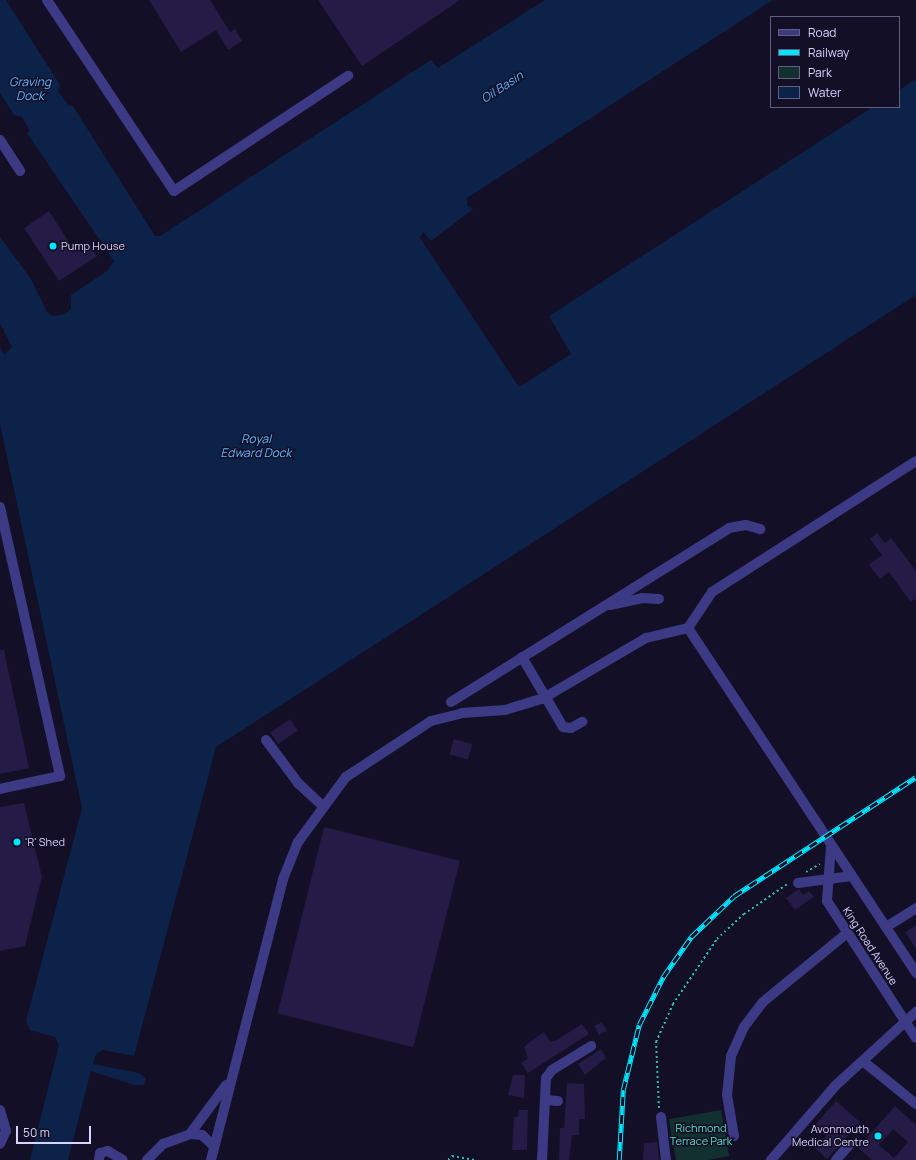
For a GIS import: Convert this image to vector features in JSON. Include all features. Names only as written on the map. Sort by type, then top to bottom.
[{"type":"street","points":[[47,0],[174,192],[348,76]]},
{"type":"street","points":[[0,140],[20,171]]},
{"type":"street","points":[[211,1160],[230,1078],[283,879],[298,842],[346,776],[431,721],[462,713],[506,710],[546,697],[646,638],[688,628],[712,592],[916,461]]},
{"type":"street","points":[[0,507],[60,776],[0,790]]},
{"type":"street","points":[[451,702],[729,528],[746,525],[760,529]]},
{"type":"street","points":[[603,607],[642,598],[659,599]]},
{"type":"street","points":[[688,628],[916,973]]},
{"type":"street","points":[[522,657],[563,727],[571,728],[582,722]]},
{"type":"street","points":[[266,740],[298,782],[323,806]]},
{"type":"street","name":"King Road Avenue","points":[[831,846],[831,864],[827,901],[846,934],[916,1038]]},
{"type":"street","points":[[798,879],[828,882],[852,876]]},
{"type":"street","points":[[886,927],[916,908]]},
{"type":"street","points":[[734,1136],[727,1095],[731,1056],[744,1027],[764,1002],[846,934]]},
{"type":"street","points":[[771,1160],[835,1086],[864,1062],[904,1020],[916,1012]]},
{"type":"street","points":[[542,1160],[544,1100],[548,1074],[591,1046]]},
{"type":"street","points":[[864,1062],[916,1104]]},
{"type":"street","points":[[190,1134],[230,1078]]},
{"type":"street","points":[[544,1100],[558,1101]]},
{"type":"street","points":[[0,1110],[6,1131],[0,1144]]},
{"type":"street","points":[[661,1117],[666,1160]]},
{"type":"street","points":[[147,1160],[157,1148],[190,1134],[202,1135],[214,1146]]},
{"type":"street","points":[[836,1160],[849,1145]]},
{"type":"street","points":[[99,1160],[100,1153],[108,1151],[123,1160]]},
{"type":"path","points":[[661,1117],[656,1042],[673,1004],[717,939],[744,914],[820,864],[831,864]]},
{"type":"path","points":[[448,1160],[452,1156],[475,1160]]},
{"type":"green space","name":"Richmond Terrace Park","points":[[721,1110],[729,1156],[708,1160],[676,1160],[669,1119]]},
{"type":"water","name":"Royal Edward Dock","points":[[0,0],[6,0],[60,85],[58,91],[69,106],[73,106],[155,236],[160,236],[431,60],[438,68],[545,0],[773,0],[467,198],[467,205],[473,209],[431,241],[423,232],[420,238],[519,387],[571,354],[549,316],[871,108],[900,108],[900,89],[916,79],[916,295],[216,747],[134,1056],[103,1050],[96,1054],[93,1064],[139,1073],[146,1078],[144,1085],[134,1085],[91,1071],[68,1160],[30,1160],[59,1045],[55,1037],[30,1030],[26,1021],[82,808],[0,424],[0,347],[4,355],[12,347],[0,323],[0,237],[31,279],[47,312],[53,316],[66,314],[71,308],[71,295],[107,271],[114,261],[27,133],[30,131],[22,117],[14,115],[0,93]]},
{"type":"building","points":[[149,0],[210,0],[230,32],[235,29],[242,41],[228,50],[216,30],[181,52]]},
{"type":"building","points":[[318,0],[460,0],[362,66]]},
{"type":"building","name":"Pump House","points":[[49,211],[74,250],[87,241],[97,256],[59,281],[24,228]]},
{"type":"building","points":[[877,533],[885,543],[891,538],[916,571],[916,598],[911,602],[889,572],[880,579],[869,565],[882,555],[870,539]]},
{"type":"building","points":[[0,650],[4,650],[29,768],[0,774]]},
{"type":"building","points":[[290,719],[298,731],[278,744],[270,732]]},
{"type":"building","points":[[454,739],[472,744],[468,760],[450,754]]},
{"type":"building","name":"'R' Shed","points":[[24,803],[42,877],[25,946],[0,951],[0,807]]},
{"type":"building","points":[[324,827],[460,861],[413,1047],[278,1013]]},
{"type":"building","points":[[799,889],[803,895],[809,891],[814,897],[795,910],[786,898]]},
{"type":"building","points":[[916,925],[916,949],[905,932]]},
{"type":"building","points":[[602,1022],[607,1031],[599,1035],[594,1026]]},
{"type":"building","points":[[582,1024],[589,1034],[528,1073],[521,1063],[528,1058],[524,1047],[544,1032],[550,1042],[557,1040]]},
{"type":"building","points":[[601,1049],[606,1058],[585,1075],[578,1064]]},
{"type":"building","points":[[513,1075],[525,1075],[524,1098],[508,1095]]},
{"type":"building","points":[[567,1083],[584,1084],[585,1119],[579,1119],[579,1135],[572,1135],[569,1160],[559,1160],[560,1128],[564,1128]]},
{"type":"building","points":[[836,1101],[860,1122],[827,1159],[815,1148],[826,1136],[814,1126]]},
{"type":"building","name":"Avonmouth Medical Centre","points":[[895,1106],[916,1125],[916,1160],[872,1160],[858,1148]],"holes":[[[893,1129],[908,1142],[894,1158],[879,1145]]]},
{"type":"building","points":[[519,1110],[528,1110],[527,1150],[512,1150],[514,1117],[518,1117]]},
{"type":"building","points":[[657,1142],[659,1160],[643,1160],[644,1143]]},
{"type":"railway","points":[[619,1160],[623,1090],[639,1025],[663,977],[691,937],[734,896],[916,777]]},
{"type":"place","name":"Pump House","points":[[53,246]]},
{"type":"place","name":"'R' Shed","points":[[17,842]]},
{"type":"place","name":"Avonmouth Medical Centre","points":[[878,1136]]},
{"type":"water label","name":"Oil Basin","points":[[502,87]]},
{"type":"water label","name":"Graving Dock","points":[[30,89]]}]
